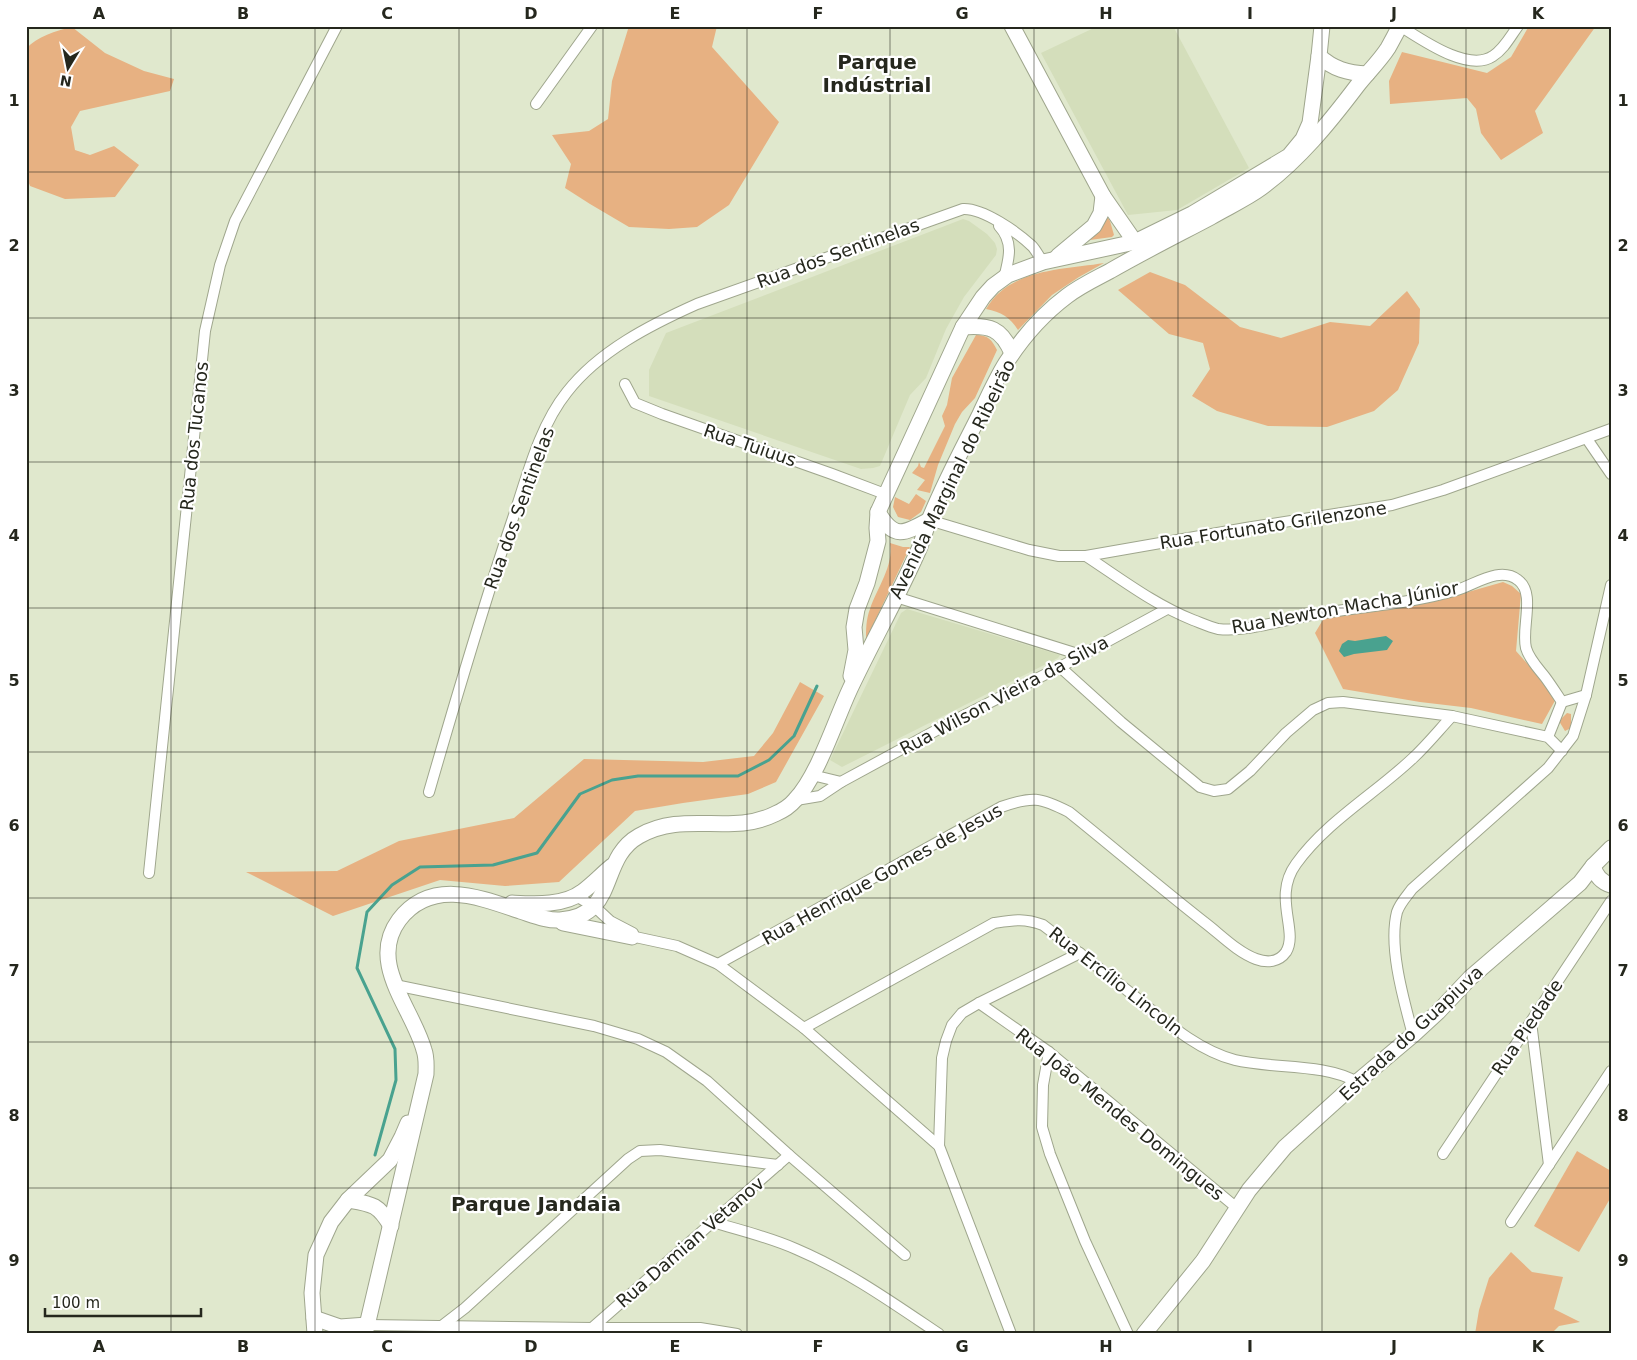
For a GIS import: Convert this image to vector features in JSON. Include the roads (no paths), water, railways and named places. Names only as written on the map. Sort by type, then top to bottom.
[{"type":"main road","points":[[1012,26],[1103,196],[1135,242]]},
{"type":"main road","name":"Avenida Marginal do Ribeirão","points":[[848,692],[856,650],[854,627],[857,609],[867,583],[878,541],[878,512],[963,327],[983,297],[1004,278],[1050,260],[1135,242],[1192,214],[1289,156],[1303,140],[1310,123],[1320,56],[1322,26]]},
{"type":"main road","name":"Avenida Marginal do Ribeirão","points":[[366,1329],[426,1074],[426,1054],[416,1027],[395,985],[388,962],[388,948],[394,929],[402,917],[418,903],[432,896],[452,894],[492,902],[555,920],[578,918],[595,907],[604,891],[615,863],[626,845],[637,837],[654,829],[675,824],[696,822],[732,825],[755,821],[778,813],[796,800],[812,775],[848,692],[920,545],[929,520],[1002,368],[1012,353],[1038,321],[1071,293],[1260,189],[1294,160],[1324,128],[1388,48],[1400,26]]},
{"type":"main road","points":[[1320,56],[1326,62],[1339,69],[1366,74]]},
{"type":"main road","points":[[1050,260],[1094,226],[1101,213],[1103,196]]},
{"type":"main road","points":[[963,327],[981,325],[994,329],[1006,340],[1012,353]]},
{"type":"main road","points":[[878,512],[885,524],[896,531],[909,532],[929,520]]},
{"type":"main road","name":"Estrada do Guapiuva","points":[[1144,1334],[1203,1261],[1237,1208],[1263,1172],[1285,1147],[1357,1082],[1413,1035],[1470,978],[1580,883],[1593,866],[1611,848]]},
{"type":"main road","name":"Avenida Marginal do Ribeirão","points":[[492,902],[542,904],[576,896],[581,894],[615,863]]},
{"type":"main road","points":[[1593,866],[1597,876],[1606,883]]},
{"type":"main road","points":[[1580,883],[1606,883]]},
{"type":"main road","points":[[555,920],[632,938]]},
{"type":"main road","name":"Avenida Marginal do Ribeirão","points":[[315,1334],[312,1293],[316,1255],[331,1222],[348,1200],[390,1160],[402,1138],[426,1074]]},
{"type":"main road","points":[[348,1200],[373,1205],[385,1216],[391,1226]]},
{"type":"main road","points":[[314,1318],[340,1327],[366,1329]]},
{"type":"street","name":"Rua dos Tucanos","points":[[149,873],[205,331],[220,265],[235,222],[337,26]]},
{"type":"street","points":[[536,104],[592,26]]},
{"type":"street","points":[[1400,26],[1446,53],[1462,59],[1479,61],[1491,58],[1504,46],[1518,26]]},
{"type":"street","name":"Rua dos Sentinelas","points":[[429,792],[482,612],[532,461],[554,412],[567,392],[609,352],[669,316],[697,304],[963,209],[979,211],[999,221],[1050,260]]},
{"type":"street","name":"Rua dos Sentinelas","points":[[991,218],[1003,230],[1008,239],[1009,261],[1004,278]]},
{"type":"street","name":"Rua Tuiuus","points":[[625,384],[635,402],[662,414],[885,494]]},
{"type":"street","name":"Rua Fortunato Grilenzone","points":[[929,520],[1029,550],[1059,556],[1086,556],[1392,505],[1443,490],[1611,429]]},
{"type":"street","points":[[1587,439],[1611,474]]},
{"type":"street","name":"Rua Newton Macha Júnior","points":[[1086,556],[1167,609],[1218,629],[1239,628],[1431,596],[1457,590],[1496,575],[1516,578],[1525,586],[1527,595],[1524,629],[1526,649],[1532,661],[1562,702]]},
{"type":"street","points":[[1413,1035],[1403,1000],[1396,950],[1395,927],[1398,910],[1412,889],[1548,768],[1573,736],[1586,695],[1611,585]]},
{"type":"street","points":[[896,597],[1081,655]]},
{"type":"street","name":"Rua Wilson Vieira da Silva","points":[[796,800],[820,796],[841,782],[982,706],[1060,667],[1167,609]]},
{"type":"street","points":[[1060,667],[1120,722],[1200,787],[1214,791],[1228,788],[1238,781],[1286,733],[1313,710],[1328,703],[1366,704],[1452,716],[1548,737],[1562,751]]},
{"type":"street","points":[[1548,737],[1562,702],[1586,695]]},
{"type":"street","name":"Rua Henrique Gomes de Jesus","points":[[718,964],[1001,808],[1026,800],[1040,799],[1069,812],[1176,900],[1242,951],[1256,959],[1268,962],[1278,960],[1286,952],[1289,943],[1285,890],[1295,866],[1319,838],[1413,758],[1452,716]]},
{"type":"street","points":[[812,775],[841,782]]},
{"type":"street","points":[[576,896],[595,907],[610,921],[649,940]]},
{"type":"street","name":"Rua Piedade","points":[[1443,1154],[1611,901]]},
{"type":"street","points":[[578,918],[632,938],[677,946],[718,964],[804,1028],[939,1146]]},
{"type":"street","name":"Rua Ercílio Lincoln","points":[[804,1028],[994,923],[1018,919],[1043,925],[1180,1032],[1214,1052],[1235,1060],[1328,1071],[1348,1076],[1357,1082]]},
{"type":"street","points":[[1011,1334],[939,1146],[942,1058],[952,1025],[962,1013],[979,1002],[1080,953]]},
{"type":"street","points":[[395,985],[594,1026],[638,1039],[666,1052],[707,1081],[905,1255]]},
{"type":"street","name":"Rua João Mendes Domingues","points":[[979,1002],[1049,1052],[1237,1208]]},
{"type":"street","points":[[1531,1022],[1549,1165]]},
{"type":"street","points":[[1049,1052],[1043,1085],[1042,1128],[1050,1154],[1078,1223],[1128,1334]]},
{"type":"street","points":[[1511,1222],[1611,1071]]},
{"type":"street","points":[[443,1325],[466,1308],[628,1159],[640,1151],[660,1150],[778,1165]]},
{"type":"street","name":"Rua Damian Vetanov","points":[[592,1328],[789,1155]]},
{"type":"street","points":[[712,1222],[787,1246],[830,1265],[866,1285],[939,1334]]},
{"type":"street","points":[[366,1329],[443,1325],[700,1328],[737,1334]]},
{"type":"water","points":[[1386,636],[1393,641],[1387,650],[1344,657],[1339,651],[1342,644],[1348,640],[1355,641]]},
{"type":"waterway","points":[[375,1155],[396,1080],[395,1049],[357,968],[367,912],[392,885],[420,867],[493,865],[537,853],[580,794],[612,780],[638,776],[738,776],[769,760],[794,736],[817,686]]},
{"type":"district","name":"Parque Indústrial","points":[[877,74]]},
{"type":"district","name":"Parque Jandaia","points":[[536,1204]]}]
